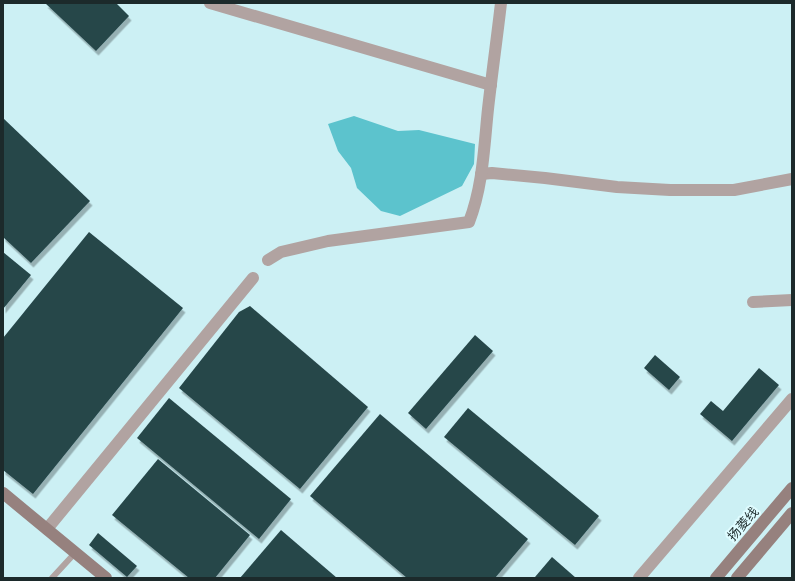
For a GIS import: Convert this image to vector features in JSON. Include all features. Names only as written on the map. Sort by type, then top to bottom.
[{"type":"main road","name":"扬菱线","points":[[716,578],[792,488]]},
{"type":"main road","points":[[3,493],[106,578]]},
{"type":"main road","points":[[737,578],[792,513]]},
{"type":"street","points":[[210,3],[491,85]]},
{"type":"street","points":[[268,260],[281,252],[328,241],[469,222],[475,206],[482,174],[501,3]]},
{"type":"street","points":[[482,174],[492,173],[617,187],[670,190],[734,190],[792,179]]},
{"type":"street","points":[[47,529],[253,278]]},
{"type":"street","points":[[753,302],[792,300]]},
{"type":"street","points":[[639,578],[792,399]]},
{"type":"lane","points":[[52,578],[75,553]]},
{"type":"water","points":[[354,116],[398,131],[419,130],[475,144],[474,164],[462,186],[400,216],[381,211],[357,188],[351,168],[338,151],[328,124]]},
{"type":"building","points":[[45,3],[116,3],[129,16],[96,51]]},
{"type":"building","points":[[3,118],[90,201],[31,263],[3,237]]},
{"type":"building","points":[[89,232],[183,308],[33,494],[3,470],[3,338]]},
{"type":"building","points":[[3,252],[31,275],[3,309]]},
{"type":"building","points":[[250,306],[368,407],[300,489],[179,388],[239,312]]},
{"type":"building","points":[[475,335],[493,351],[426,429],[408,413]]},
{"type":"building","points":[[655,355],[680,377],[669,390],[644,368]]},
{"type":"building","points":[[759,368],[779,385],[732,441],[700,414],[711,401],[723,411]]},
{"type":"building","points":[[169,398],[291,499],[259,539],[137,438]]},
{"type":"building","points":[[468,408],[599,516],[575,545],[444,437]]},
{"type":"building","points":[[380,414],[528,539],[495,578],[407,578],[310,496]]},
{"type":"building","points":[[158,459],[250,535],[215,578],[189,578],[112,515]]},
{"type":"building","points":[[281,530],[337,578],[240,578]]},
{"type":"building","points":[[98,533],[137,566],[127,577],[89,545]]},
{"type":"building","points":[[552,557],[576,578],[535,577]]}]
